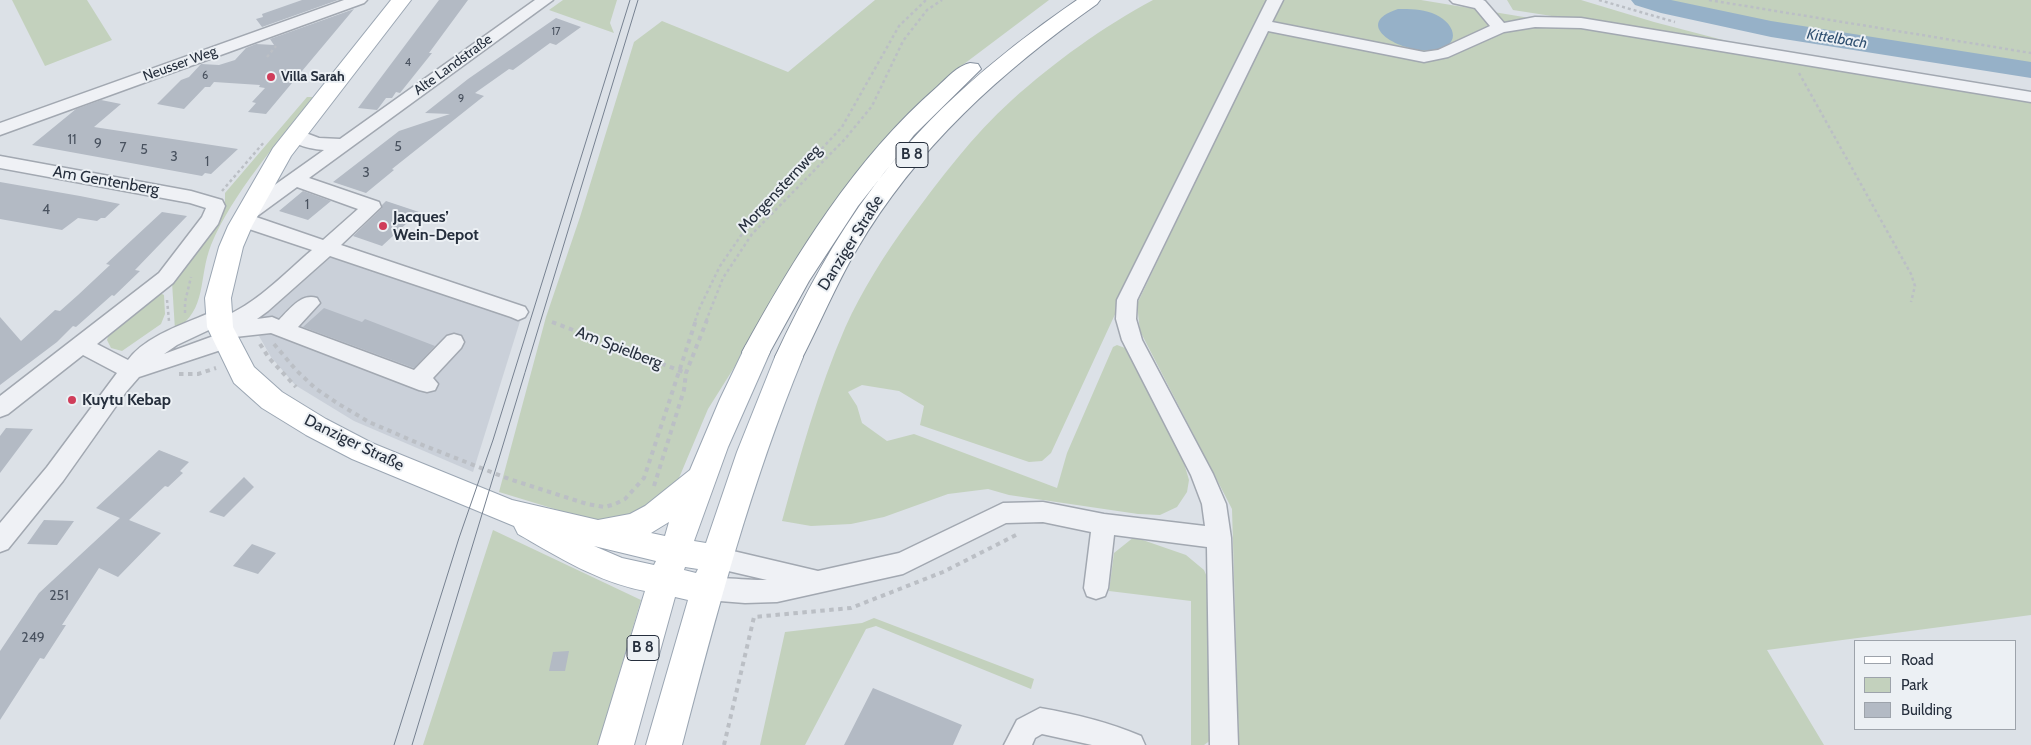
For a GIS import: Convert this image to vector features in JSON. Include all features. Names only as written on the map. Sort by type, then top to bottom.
[{"type":"main road","points":[[222,329],[218,298],[231,247],[250,220],[264,184],[281,152],[401,0]]},
{"type":"main road","name":"Danziger Straße","points":[[616,745],[641,656],[702,476],[729,410],[756,352],[782,304],[839,215],[903,133],[962,75],[1022,26],[1061,0]]},
{"type":"main road","name":"Danziger Straße","points":[[664,745],[716,558],[746,466],[810,309],[844,251],[894,177],[923,142],[980,84],[1040,34],[1090,0]]},
{"type":"main road","name":"Danziger Straße","points":[[222,329],[244,375],[272,400],[316,427],[362,450],[509,512],[592,532],[670,567],[707,589]]},
{"type":"main road","points":[[592,532],[614,531],[635,527],[668,509],[702,476]]},
{"type":"main road","name":"Danziger Straße","points":[[509,512],[544,535],[591,560],[620,572],[670,567],[716,558]]},
{"type":"street","name":"Neusser Weg","points":[[0,129],[359,0]]},
{"type":"street","name":"Alte Landstraße","points":[[250,220],[296,180],[484,42],[545,0]]},
{"type":"street","points":[[1224,745],[1219,538],[1214,504],[1202,474],[1132,340],[1126,319],[1127,300],[1275,0]]},
{"type":"street","points":[[1458,0],[1484,2],[1500,28]]},
{"type":"street","points":[[1263,25],[1424,57],[1442,54],[1500,28],[1535,22],[1581,23],[2031,97]]},
{"type":"street","name":"Alte Landstraße","points":[[264,184],[335,143],[361,132]]},
{"type":"street","name":"Alte Landstraße","points":[[295,135],[324,145],[335,143]]},
{"type":"street","name":"Am Gentenberg","points":[[0,162],[215,198]]},
{"type":"street","points":[[296,180],[372,207],[326,248]]},
{"type":"street","points":[[0,408],[166,278],[211,219],[216,206],[215,198]]},
{"type":"street","points":[[250,220],[326,248],[518,312]]},
{"type":"street","points":[[278,337],[310,302]]},
{"type":"street","points":[[0,542],[55,474],[118,386],[132,371],[152,366],[222,329],[272,325],[278,337],[423,382]]},
{"type":"street","points":[[81,345],[132,371]]},
{"type":"street","points":[[707,589],[745,592],[777,591],[903,563],[1003,514],[1043,512],[1104,524],[1219,538]]},
{"type":"street","points":[[1096,588],[1104,524]]},
{"type":"street","points":[[716,558],[820,581]]},
{"type":"street","points":[[1018,745],[1026,729],[1040,721],[1081,728],[1131,745]]},
{"type":"lane","points":[[222,329],[262,306],[326,248]]},
{"type":"lane","points":[[423,382],[454,342]]},
{"type":"path","points":[[278,337],[289,363],[322,393],[360,416],[411,441],[533,488],[592,505],[609,506],[636,492],[644,478],[700,307],[720,266],[742,234],[842,127],[899,26],[926,0]]},
{"type":"path","points":[[932,0],[935,4]]},
{"type":"path","name":"Morgensternweg","points":[[652,489],[659,475],[684,390],[686,373],[723,278],[752,234],[845,139],[872,106],[903,41],[927,10],[942,0]]},
{"type":"path","points":[[1709,0],[2031,53]]},
{"type":"path","points":[[1790,58],[1911,274],[1915,286],[1910,302]]},
{"type":"path","points":[[215,198],[256,151]]},
{"type":"path","points":[[185,316],[185,302],[191,275]]},
{"type":"path","points":[[166,278],[169,324]]},
{"type":"path","name":"Am Spielberg","points":[[552,322],[686,373]]},
{"type":"path","points":[[261,344],[269,358],[293,386],[301,391]]},
{"type":"path","points":[[174,369],[178,374],[187,376],[200,375],[214,369]]},
{"type":"path","points":[[724,745],[754,617],[850,608],[943,572],[1012,535],[1020,533]]},
{"type":"shaded area","points":[[327,250],[522,315],[473,472],[354,421],[295,385],[271,357],[251,322]]},
{"type":"green space","points":[[12,0],[87,0],[112,40],[45,66]]},
{"type":"green space","points":[[563,0],[617,0],[610,23],[614,33],[549,10]]},
{"type":"green space","points":[[875,0],[1049,0],[952,73],[806,245],[773,298],[747,347],[708,409],[679,478],[672,489],[649,512],[594,521],[499,492],[546,317],[580,217],[634,42],[662,21],[788,72]]},
{"type":"green space","points":[[1153,0],[1271,0],[1129,284],[1051,453],[1042,461],[1029,462],[920,425],[924,406],[899,391],[862,385],[848,392],[857,406],[862,423],[887,441],[914,434],[1057,488],[1067,453],[1113,347],[1117,345],[1125,348],[1184,463],[1189,480],[1187,492],[1177,507],[1160,515],[1138,514],[1009,495],[988,489],[948,494],[884,517],[851,524],[811,526],[782,521],[810,423],[835,351],[874,273],[900,234],[958,158],[1012,100],[1044,72],[1080,46],[1116,21]]},
{"type":"green space","points":[[1282,0],[1421,0],[2031,101],[2031,615],[1767,650],[1824,745],[1239,745],[1232,509],[1140,331],[1137,304]]},
{"type":"green space","points":[[1507,0],[1581,0],[1654,22],[1746,46],[1513,10]]},
{"type":"green space","points":[[1653,0],[2031,0],[2031,68],[1769,26],[1671,6]]},
{"type":"green space","points":[[307,97],[313,97],[257,168],[220,226],[207,257],[197,303],[185,322],[175,330],[172,282],[203,239],[220,221],[225,206],[225,193]]},
{"type":"green space","points":[[160,293],[164,295],[165,314],[161,324],[122,351],[111,348],[107,340],[110,330]]},
{"type":"green space","points":[[493,530],[641,600],[598,745],[423,745]]},
{"type":"green space","points":[[1134,537],[1186,555],[1204,570],[1210,584],[1211,740],[1204,745],[1191,745],[1191,601],[1109,591],[1114,553]]},
{"type":"green space","points":[[874,618],[1034,679],[1031,689],[876,626],[866,629],[805,745],[760,745],[785,632],[862,623]]},
{"type":"water","points":[[1398,9],[1424,11],[1440,17],[1450,27],[1453,38],[1444,47],[1435,50],[1409,48],[1396,43],[1386,37],[1380,30],[1378,23],[1384,16]]},
{"type":"building","points":[[302,0],[338,0],[262,27],[256,19],[263,17],[262,14]]},
{"type":"building","points":[[439,0],[468,0],[429,53],[432,53],[400,93],[396,92],[392,98],[386,98],[377,110],[358,108]]},
{"type":"building","points":[[354,9],[266,114],[248,112],[256,103],[252,102],[265,88],[259,87],[260,85],[214,82],[210,87],[205,87],[184,109],[157,104],[181,80],[189,77],[201,64],[219,65],[235,60],[246,48],[256,44],[274,45],[270,39]]},
{"type":"building","points":[[556,18],[581,27],[556,45],[550,43],[513,70],[509,69],[475,93],[484,96],[392,169],[394,170],[366,193],[333,182],[399,131],[450,114],[425,113],[468,79]]},
{"type":"building","points":[[101,100],[121,104],[94,127],[238,149],[211,174],[205,173],[202,176],[32,145],[76,109]]},
{"type":"building","points":[[0,182],[120,204],[105,218],[97,221],[78,218],[62,230],[0,219]]},
{"type":"building","points":[[303,191],[331,201],[308,220],[279,211]]},
{"type":"building","points":[[386,201],[419,212],[382,246],[353,236],[382,208]]},
{"type":"building","points":[[162,212],[187,216],[135,270],[140,271],[114,296],[112,295],[76,327],[73,326],[57,342],[0,385],[0,317],[21,341],[55,310],[60,311],[78,295],[110,265],[106,264]]},
{"type":"building","points":[[324,308],[362,322],[365,319],[435,346],[414,368],[303,327]]},
{"type":"building","points":[[6,428],[33,429],[0,473],[0,436]]},
{"type":"building","points":[[159,450],[189,462],[180,471],[183,473],[168,487],[165,486],[129,520],[161,533],[118,577],[99,568],[62,625],[66,625],[44,659],[40,658],[0,720],[0,651],[39,593],[120,518],[96,508]]},
{"type":"building","points":[[244,477],[254,487],[224,517],[209,512]]},
{"type":"building","points":[[44,520],[74,521],[57,545],[27,544]]},
{"type":"building","points":[[252,544],[276,553],[258,574],[233,566]]},
{"type":"building","points":[[569,651],[565,671],[549,671],[553,652]]},
{"type":"building","points":[[873,688],[962,725],[953,745],[844,745]]},
{"type":"waterway","name":"Kittelbach","points":[[1644,0],[1670,8],[1771,29],[2031,70]]},
{"type":"tram line","points":[[394,745],[459,538],[493,440],[630,0]]},
{"type":"tram line","points":[[412,745],[638,0]]},
{"type":"place","name":"Villa Sarah","points":[[271,77]]},
{"type":"place","name":"Jacques’ Wein-Depot","points":[[383,226]]},
{"type":"place","name":"Kuytu Kebap","points":[[72,400]]}]
